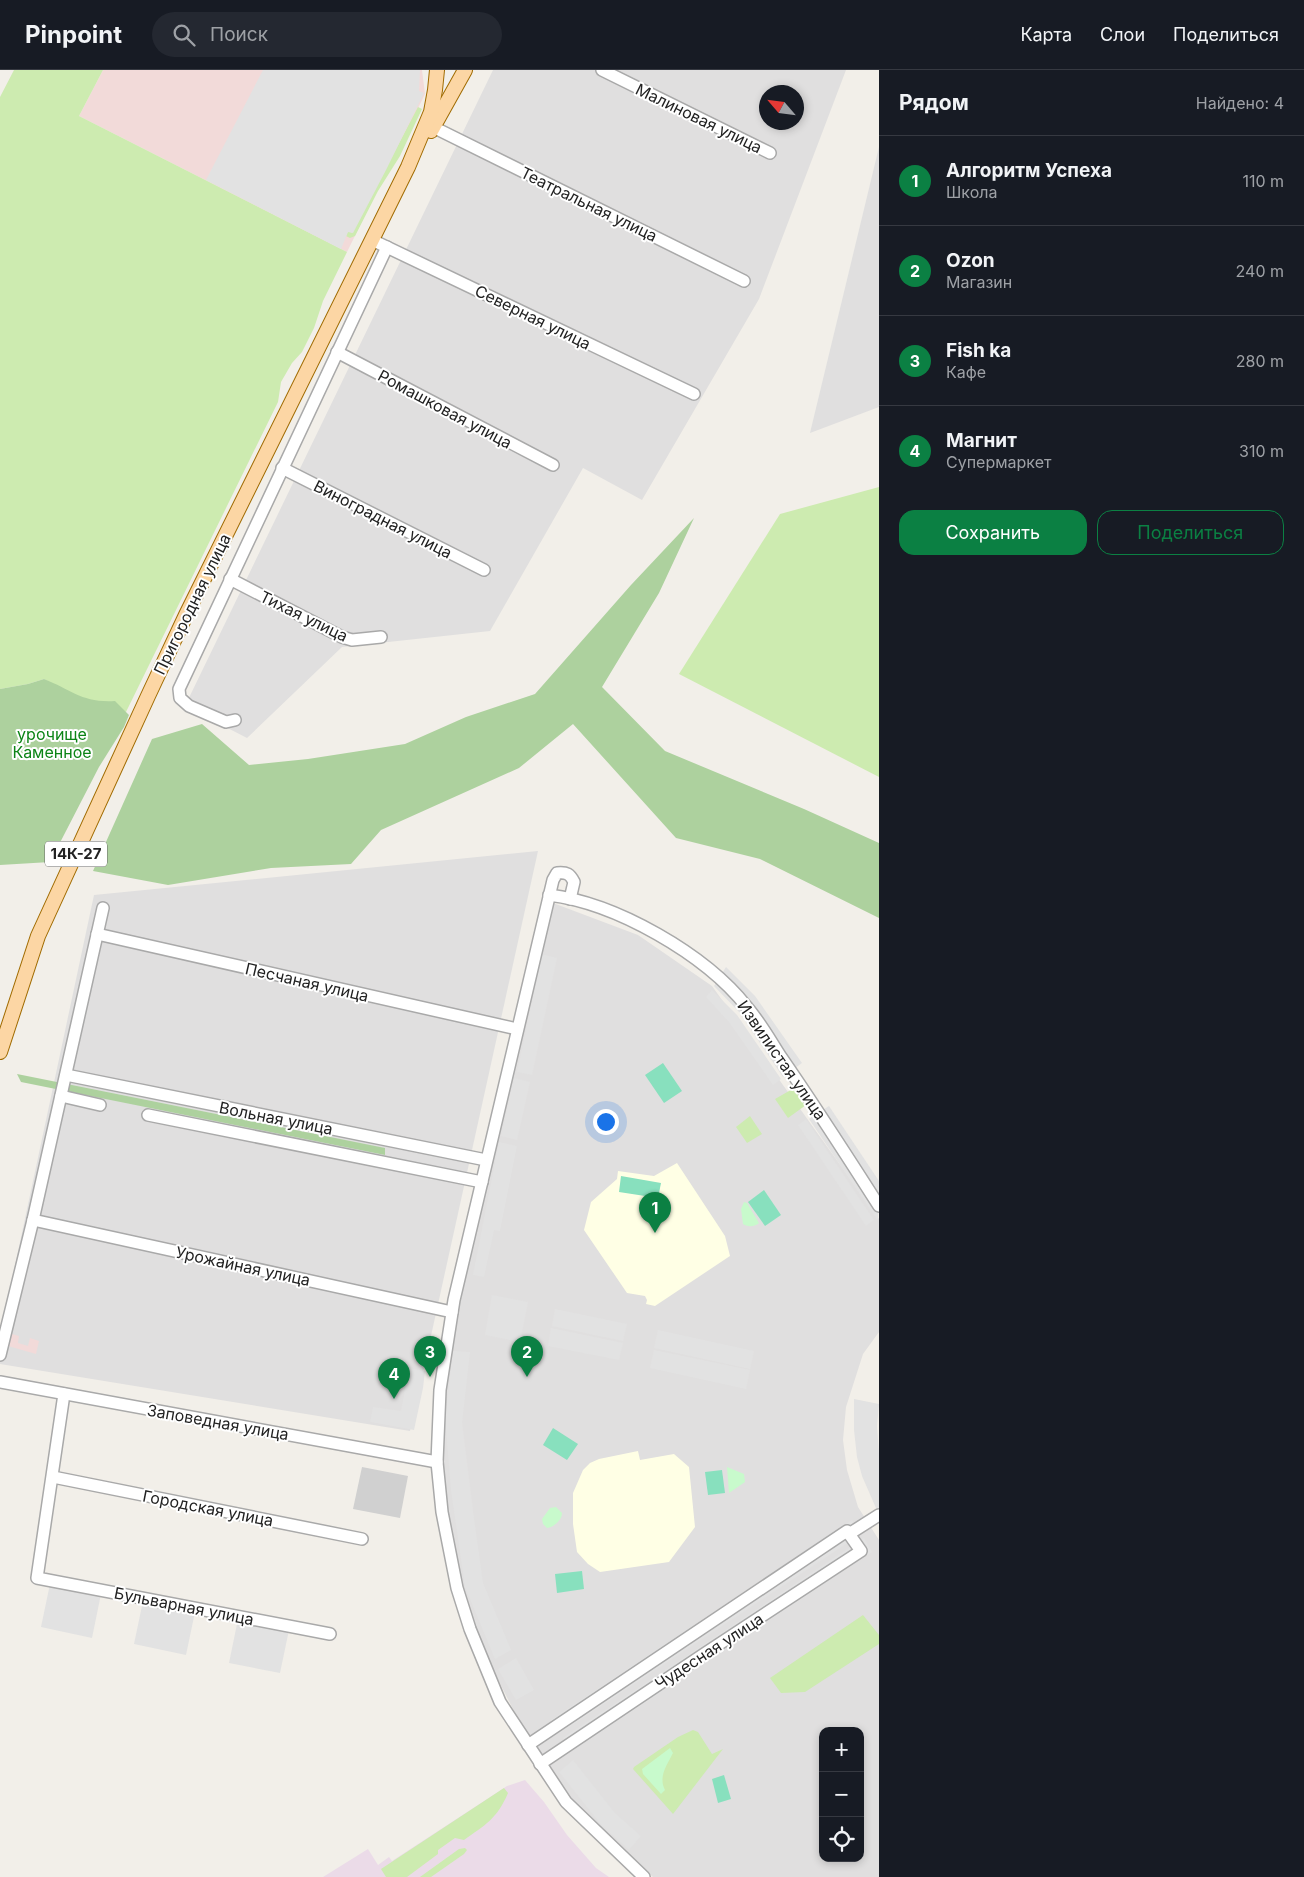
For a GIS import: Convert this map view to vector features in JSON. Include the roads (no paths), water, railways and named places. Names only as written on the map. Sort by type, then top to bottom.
[{"type":"main road","name":"Пригородная улица","points":[[0,1052],[38,936],[148,696],[186,615],[408,167],[431,112],[437,70]]},
{"type":"main road","name":"Пригородная улица","points":[[408,167],[465,70]]},
{"type":"street","name":"Малиновая улица","points":[[602,70],[770,153]]},
{"type":"street","name":"Театральная улица","points":[[433,127],[744,281]]},
{"type":"street","name":"Северная улица","points":[[372,240],[694,394]]},
{"type":"street","name":"Пригородная улица","points":[[235,720],[226,722],[189,706],[180,698],[179,690],[182,680],[387,247]]},
{"type":"street","name":"Ромашковая улица","points":[[337,352],[553,465]]},
{"type":"street","name":"Виноградная улица","points":[[282,468],[484,570]]},
{"type":"street","name":"Тихая улица","points":[[230,579],[342,637],[352,640],[381,637]]},
{"type":"street","points":[[570,899],[574,882],[570,875],[564,872],[557,873],[549,895],[452,1312],[440,1390],[436,1462],[449,1553],[470,1629],[500,1702],[566,1802],[644,1877]]},
{"type":"street","name":"Извилистая улица","points":[[549,895],[570,899],[616,914],[651,931],[687,952],[712,972],[747,1006],[815,1106],[879,1206]]},
{"type":"street","points":[[0,1355],[33,1220],[103,908]]},
{"type":"street","name":"Песчаная улица","points":[[97,934],[517,1029]]},
{"type":"street","name":"Вольная улица","points":[[66,1075],[486,1160]]},
{"type":"street","points":[[61,1096],[100,1105]]},
{"type":"street","name":"Вольная улица","points":[[148,1115],[482,1182]]},
{"type":"street","name":"Урожайная улица","points":[[33,1220],[452,1312]]},
{"type":"street","name":"Заповедная улица","points":[[0,1382],[436,1462]]},
{"type":"street","points":[[53,1477],[64,1394]]},
{"type":"street","name":"Городская улица","points":[[53,1477],[362,1538]]},
{"type":"street","name":"Бульварная улица","points":[[53,1477],[37,1578],[330,1634]]},
{"type":"street","name":"Чудесная улица","points":[[849,1534],[879,1515]]},
{"type":"street","name":"Чудесная улица","points":[[528,1745],[847,1531],[861,1552],[540,1764]]},
{"type":"street","points":[[547,1732],[559,1750]]},
{"type":"place","name":"Алгоритм Успеха","points":[[655,1233]]},
{"type":"place","name":"Fish ka","points":[[430,1377]]},
{"type":"place","name":"Ozon","points":[[527,1377]]},
{"type":"place","name":"Магнит","points":[[394,1399]]},
{"type":"park label","name":"урочище Каменное","points":[[52,743]]}]
